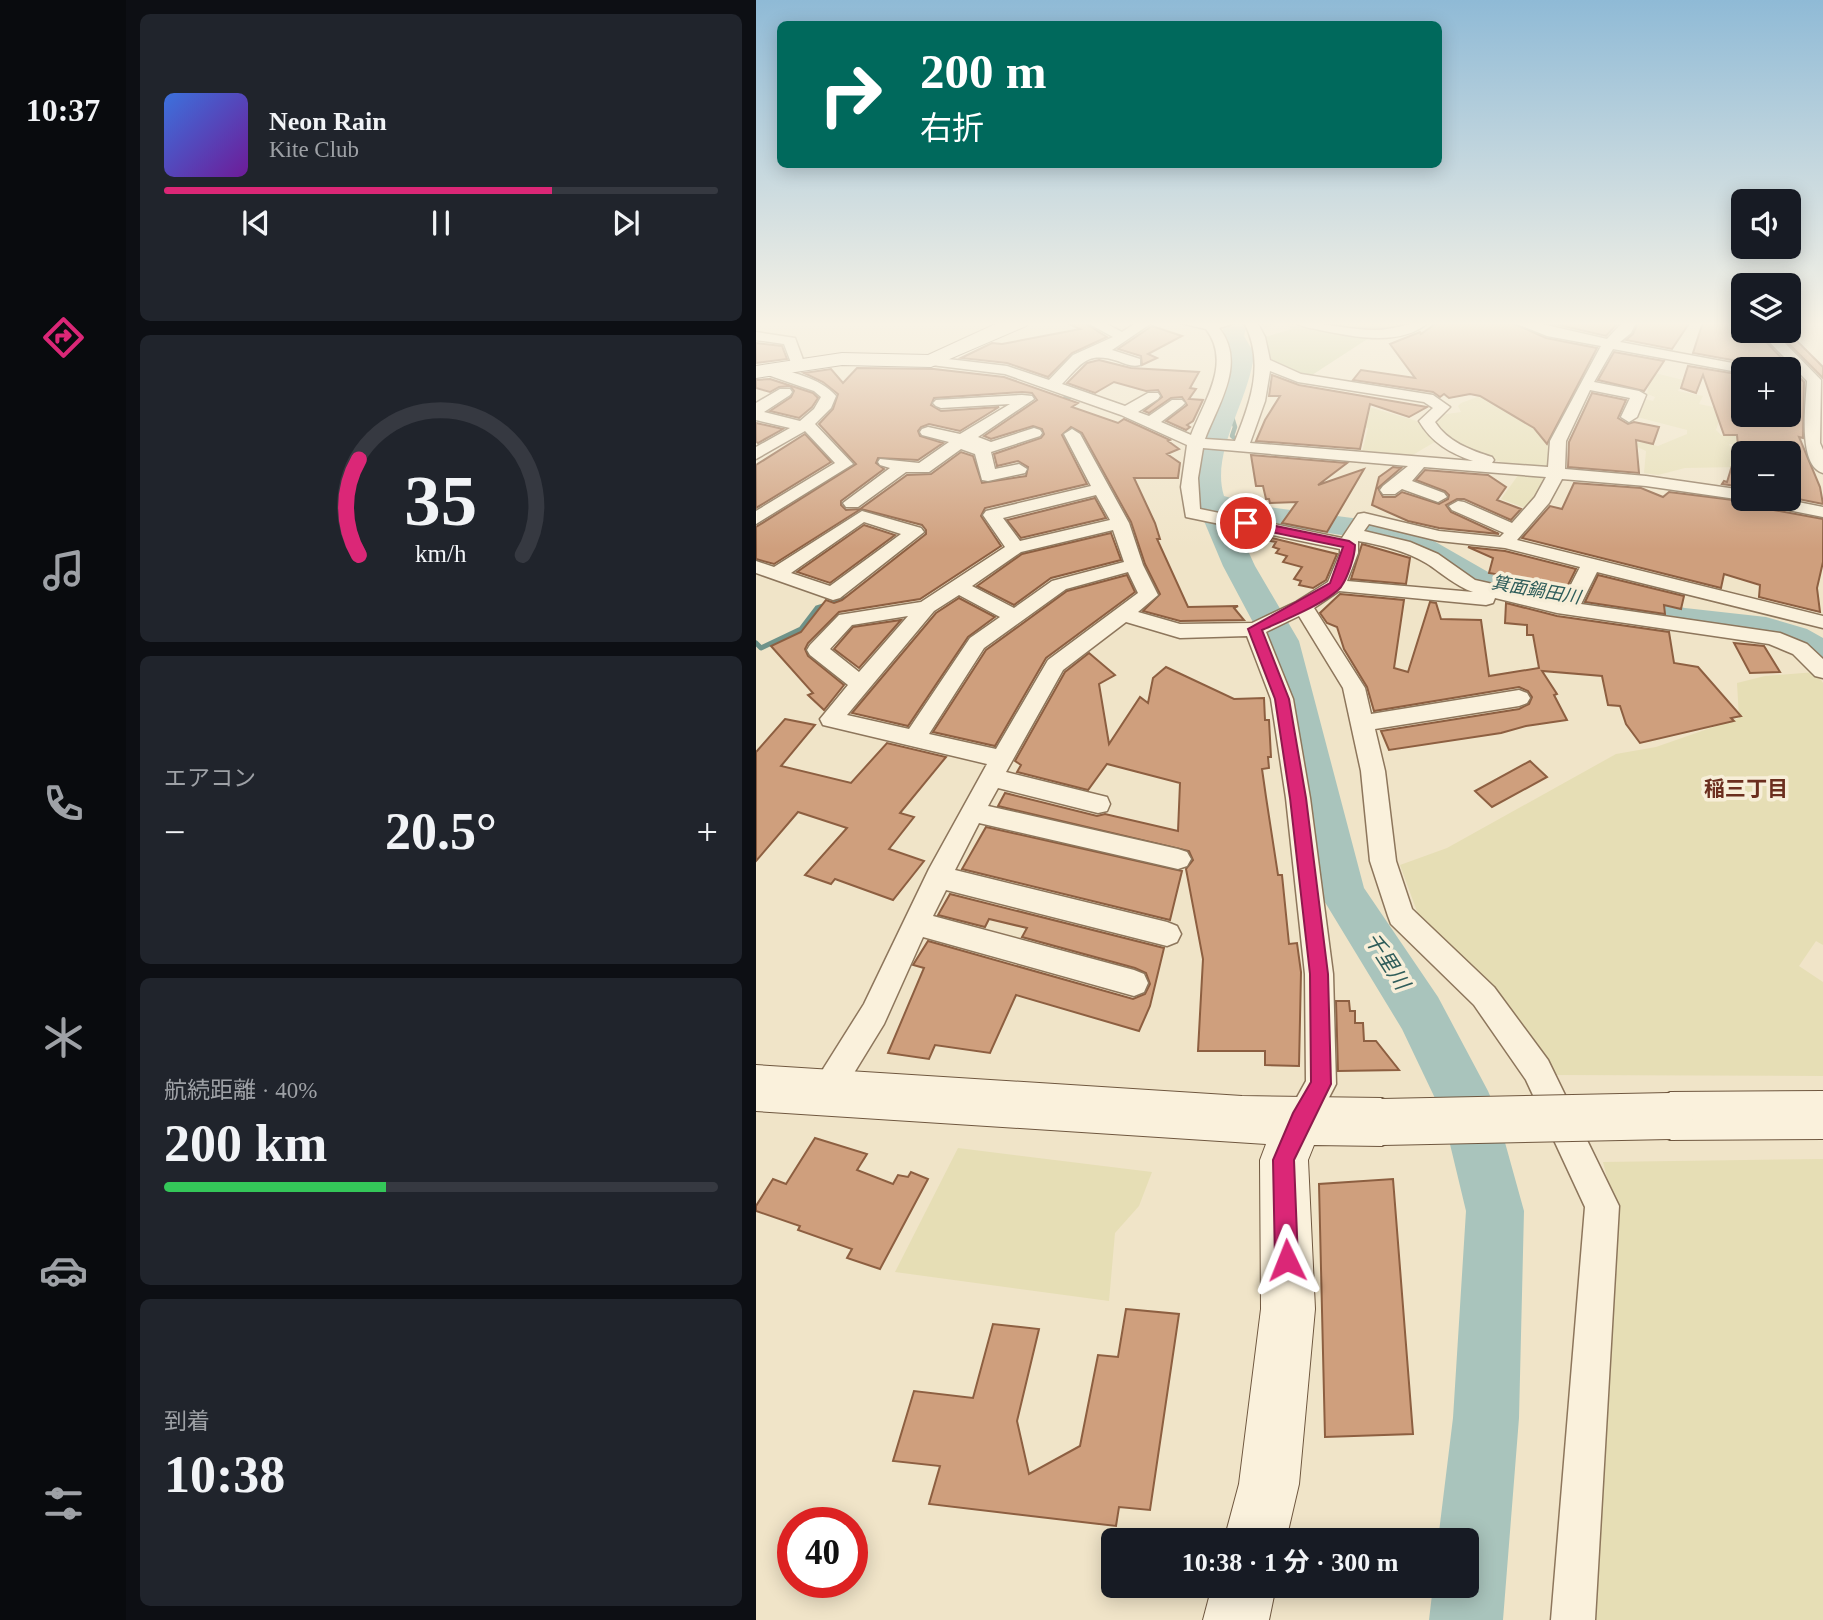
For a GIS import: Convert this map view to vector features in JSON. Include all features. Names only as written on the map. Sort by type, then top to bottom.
[{"type":"street","points":[[756,519],[845,464],[811,428],[756,414],[758,408],[776,398]]},
{"type":"street","points":[[756,454],[819,413],[828,403],[829,398]]},
{"type":"street","points":[[941,404],[1040,398]]},
{"type":"street","points":[[1084,398],[1126,412],[1199,443],[1646,481],[1731,493]]},
{"type":"street","points":[[1126,412],[1150,398]]},
{"type":"street","points":[[1215,398],[1199,443],[1188,495],[1192,513],[1246,523],[1354,533],[1404,546],[1431,558],[1456,578],[1475,587],[1573,601],[1773,638],[1801,649],[1823,671]]},
{"type":"street","points":[[1239,448],[1259,398]]},
{"type":"street","points":[[1425,398],[1442,407],[1427,421],[1432,432],[1468,455],[1485,459],[1498,468]]},
{"type":"street","points":[[1125,615],[1180,631],[1255,629],[1303,606],[1336,585],[1354,533],[1364,518],[1439,536],[1510,537],[1543,499],[1556,473],[1558,441],[1579,398]]},
{"type":"street","points":[[1629,417],[1638,398]]},
{"type":"street","points":[[1817,398],[1812,443],[1823,468]]},
{"type":"street","points":[[852,503],[894,464],[923,468],[1016,407],[1021,399]]},
{"type":"street","points":[[1150,423],[1177,404]]},
{"type":"street","points":[[928,432],[990,447],[1034,433]]},
{"type":"street","points":[[824,1093],[874,1014],[972,812],[1055,665],[1125,615],[1148,595],[1133,565],[1120,523],[1072,434]]},
{"type":"street","points":[[963,440],[983,452],[988,476],[1020,469]]},
{"type":"street","points":[[1418,461],[1415,470],[1395,486],[1438,497]]},
{"type":"street","points":[[1015,548],[992,515],[1102,488]]},
{"type":"street","points":[[1458,506],[1510,537],[1746,606],[1823,622]]},
{"type":"street","points":[[1801,508],[1823,512]]},
{"type":"street","points":[[756,567],[833,594],[915,532],[862,516],[777,574]]},
{"type":"street","points":[[1098,804],[914,739],[831,719],[927,607],[1015,548],[1120,523]]},
{"type":"street","points":[[1573,601],[1592,563]]},
{"type":"street","points":[[914,739],[977,643],[1059,585],[1133,565]]},
{"type":"street","points":[[1336,585],[1383,594],[1573,601]]},
{"type":"street","points":[[959,587],[1014,616]]},
{"type":"street","points":[[1303,606],[1354,688],[1373,771],[1383,861],[1401,916],[1484,996],[1537,1070],[1602,1206],[1573,1620]]},
{"type":"street","points":[[860,684],[817,650],[846,620],[927,607]]},
{"type":"street","points":[[1255,629],[1282,699],[1298,798],[1319,974],[1321,1084],[1300,1121],[1284,1160],[1288,1309],[1269,1484],[1258,1528]]},
{"type":"street","points":[[1362,723],[1519,698]]},
{"type":"street","points":[[972,812],[1178,859]]},
{"type":"street","points":[[939,877],[1167,934]]},
{"type":"street","points":[[916,923],[1134,983]]},
{"type":"street","points":[[756,1088],[1242,1120],[1381,1122],[1823,1115]]},
{"type":"street","points":[[1236,1620],[1241,1598]]},
{"type":"shaded area","points":[[1484,398],[1546,425],[1554,435],[1550,467],[1504,463],[1470,452],[1433,425],[1439,415],[1461,412],[1458,406]]},
{"type":"shaded area","points":[[1655,398],[1702,398],[1699,404],[1723,409],[1716,430],[1721,435],[1748,437],[1750,441],[1731,441],[1731,467],[1685,468],[1658,475],[1644,473],[1646,451],[1631,444],[1643,442],[1658,446],[1687,434],[1687,430],[1637,417],[1645,399],[1653,401]]},
{"type":"shaded area","points":[[1358,404],[1417,421],[1438,440],[1411,456],[1362,452],[1368,428],[1339,424]]},
{"type":"shaded area","points":[[1519,474],[1546,479],[1536,497],[1525,508],[1501,499]]},
{"type":"shaded area","points":[[1816,672],[1823,683],[1823,945],[1816,941],[1799,966],[1823,982],[1823,1076],[1552,1075],[1419,917],[1400,865],[1447,848],[1616,754],[1656,747],[1739,718],[1737,683],[1765,676]]},
{"type":"shaded area","points":[[958,1148],[1152,1172],[1139,1206],[1115,1233],[1109,1301],[895,1272]]},
{"type":"shaded area","points":[[1823,1159],[1823,1620],[1596,1620],[1615,1209],[1603,1162]]},
{"type":"building","points":[[790,398],[818,398],[799,418],[770,411]]},
{"type":"building","points":[[837,398],[940,398],[934,398],[931,405],[941,411],[999,407],[960,431],[929,424],[921,427],[918,431],[920,436],[943,443],[918,460],[878,458],[876,463],[884,469],[841,501],[846,510],[860,509],[907,475],[931,474],[961,452],[973,456],[982,483],[1026,476],[1028,467],[1018,461],[997,466],[994,454],[1041,438],[1044,434],[1042,429],[1033,426],[991,439],[984,436],[1037,400],[1035,398],[1063,398],[1078,403],[1072,407],[1118,423],[1124,419],[1170,440],[1168,441],[1179,449],[1167,454],[1180,463],[1178,478],[1134,478],[1155,523],[1160,539],[1157,539],[1188,607],[1238,606],[1234,608],[1244,620],[1180,621],[1143,611],[1160,594],[1145,564],[1131,522],[1082,433],[1071,427],[1062,435],[1087,484],[985,508],[981,516],[1001,546],[920,599],[839,612],[808,643],[805,649],[808,656],[844,685],[824,710],[808,695],[813,693],[771,646],[801,632],[826,600],[834,603],[842,600],[926,534],[922,525],[861,509],[774,564],[756,559],[756,527],[856,464],[819,424],[833,409]]},
{"type":"building","points":[[1161,398],[1175,398],[1149,413],[1144,411]]},
{"type":"building","points":[[1182,398],[1203,400],[1193,421],[1187,425],[1190,427],[1186,430],[1166,421],[1187,405]]},
{"type":"building","points":[[1279,398],[1372,398],[1427,407],[1409,417],[1370,404],[1360,449],[1256,441]]},
{"type":"building","points":[[1483,398],[1571,398],[1547,444],[1534,428]]},
{"type":"building","points":[[1590,398],[1626,400],[1618,418],[1628,424],[1634,422],[1659,427],[1653,444],[1636,440],[1639,473],[1568,467],[1569,442]]},
{"type":"building","points":[[1711,398],[1731,398],[1731,427],[1801,427],[1801,398],[1804,398],[1803,438],[1799,437],[1801,441],[1738,441],[1737,435],[1724,435]]},
{"type":"building","points":[[756,423],[783,429],[758,443]]},
{"type":"building","points":[[805,434],[831,462],[756,508],[756,465]]},
{"type":"building","points":[[1801,442],[1820,487],[1823,504],[1801,500]]},
{"type":"building","points":[[1251,455],[1347,463],[1318,485],[1364,469],[1327,532],[1282,523],[1297,502],[1270,503],[1269,499],[1266,499],[1263,486],[1256,486]]},
{"type":"building","points":[[1393,467],[1401,468],[1378,488],[1383,497],[1395,497],[1402,492],[1439,504],[1448,499],[1449,495],[1416,480],[1425,470],[1488,475],[1506,487],[1497,500],[1521,509],[1511,520],[1464,499],[1457,499],[1446,505],[1451,512],[1499,534],[1439,528],[1408,521],[1372,505],[1379,477]]},
{"type":"building","points":[[1731,469],[1731,485],[1722,484],[1727,482]]},
{"type":"building","points":[[1574,483],[1641,488],[1663,497],[1669,492],[1731,500],[1731,511],[1779,511],[1823,519],[1823,562],[1817,588],[1820,612],[1759,597],[1760,585],[1724,574],[1721,588],[1522,538],[1550,506],[1562,509]]},
{"type":"building","points":[[1095,498],[1106,518],[1021,538],[1007,520]]},
{"type":"building","points":[[864,525],[895,535],[830,583],[797,572]]},
{"type":"building","points":[[1111,533],[1121,560],[1051,578],[1014,605],[977,586],[1022,554]]},
{"type":"building","points":[[1272,538],[1337,554],[1326,580],[1313,588],[1299,585],[1301,581],[1294,579],[1302,567],[1283,562],[1287,556],[1276,553],[1279,549],[1273,547],[1276,542],[1270,541]]},
{"type":"building","points":[[1362,544],[1410,558],[1406,584],[1351,579]]},
{"type":"building","points":[[1468,547],[1505,551],[1576,569],[1562,597],[1507,585],[1507,576],[1489,573],[1493,558]]},
{"type":"building","points":[[1127,575],[1135,592],[1046,658],[995,746],[933,732],[986,650],[1067,591]]},
{"type":"building","points":[[1598,575],[1684,596],[1681,609],[1664,605],[1665,614],[1585,602]]},
{"type":"building","points":[[1340,594],[1404,600],[1394,668],[1408,672],[1430,602],[1436,603],[1441,619],[1481,620],[1489,676],[1539,668],[1533,635],[1527,635],[1527,625],[1505,623],[1506,603],[1557,616],[1669,632],[1674,663],[1698,667],[1741,716],[1731,718],[1734,721],[1640,743],[1626,724],[1620,706],[1608,705],[1602,676],[1542,671],[1557,694],[1554,695],[1567,720],[1389,750],[1381,731],[1519,709],[1529,704],[1532,697],[1528,691],[1519,687],[1374,711],[1367,687],[1344,649],[1337,627],[1327,623],[1320,613]]},
{"type":"building","points":[[959,598],[995,617],[968,637],[908,726],[852,713],[936,613]]},
{"type":"building","points":[[901,620],[859,668],[834,649],[853,627]]},
{"type":"building","points":[[1734,643],[1764,646],[1780,672],[1750,673]]},
{"type":"building","points":[[1089,653],[1115,675],[1099,684],[1109,744],[1140,697],[1148,703],[1153,678],[1166,667],[1234,699],[1264,698],[1265,720],[1269,720],[1271,757],[1268,757],[1269,768],[1262,769],[1278,875],[1282,875],[1289,944],[1297,943],[1301,972],[1299,1066],[1265,1065],[1265,1051],[1198,1051],[1203,959],[1186,869],[1193,860],[1189,851],[998,806],[1005,793],[1097,816],[1105,814],[1178,831],[1180,783],[1107,764],[1088,790],[1017,772],[1021,765],[1015,761],[1065,672]]},
{"type":"building","points":[[785,719],[815,725],[781,766],[851,783],[887,743],[946,757],[900,813],[914,817],[889,849],[924,861],[893,900],[835,879],[831,884],[805,875],[847,828],[798,812],[756,861],[756,752]]},
{"type":"building","points":[[1530,761],[1547,777],[1492,807],[1475,791]]},
{"type":"building","points":[[986,827],[1182,871],[1170,920],[962,869]]},
{"type":"building","points":[[950,894],[1164,948],[1150,1006],[1139,1031],[1016,995],[990,1053],[935,1045],[929,1059],[888,1053],[924,968],[913,965],[928,941],[1133,999],[1145,994],[1150,984],[1146,973],[1135,968],[1022,937],[1027,928],[989,919],[985,927],[938,915]]},
{"type":"building","points":[[1336,1001],[1349,1001],[1350,1011],[1355,1011],[1355,1023],[1363,1023],[1364,1041],[1376,1041],[1399,1070],[1338,1071]]},
{"type":"building","points":[[815,1138],[867,1154],[857,1170],[893,1184],[898,1175],[908,1177],[911,1172],[928,1179],[880,1269],[847,1258],[852,1249],[798,1230],[800,1226],[756,1211],[756,1206],[773,1179],[786,1184]]},
{"type":"building","points":[[1393,1179],[1413,1434],[1325,1437],[1319,1184]]},
{"type":"building","points":[[1126,1309],[1179,1314],[1150,1510],[1119,1507],[1116,1526],[929,1504],[940,1466],[893,1461],[914,1391],[973,1398],[993,1324],[1039,1329],[1017,1421],[1029,1474],[1080,1446],[1098,1355],[1118,1357]]},
{"type":"waterway","name":"千里川","points":[[1211,502],[1207,488],[1207,458],[1230,398]]},
{"type":"waterway","points":[[1225,415],[1232,417],[1235,427],[1232,436],[1237,440]]},
{"type":"waterway","points":[[1209,427],[1220,427]]},
{"type":"waterway","name":"箕面鍋田川","points":[[1211,502],[1260,515],[1360,528],[1409,540],[1481,583],[1562,593],[1650,612],[1766,628],[1809,644],[1823,655]]},
{"type":"waterway","name":"千里川","points":[[1211,502],[1239,566],[1281,641],[1343,894],[1420,1013],[1469,1110],[1495,1211],[1486,1418],[1466,1620]]},
{"type":"waterway","points":[[756,643],[761,648],[801,629],[817,608],[855,596]]},
{"type":"district","name":"稲三丁目","points":[[1746,789]]},
{"type":"route","points":[[1246,523],[1349,545],[1349,553],[1336,585],[1303,606],[1255,629],[1282,699],[1298,798],[1319,974],[1321,1084],[1300,1121],[1284,1160],[1287,1260]]}]
